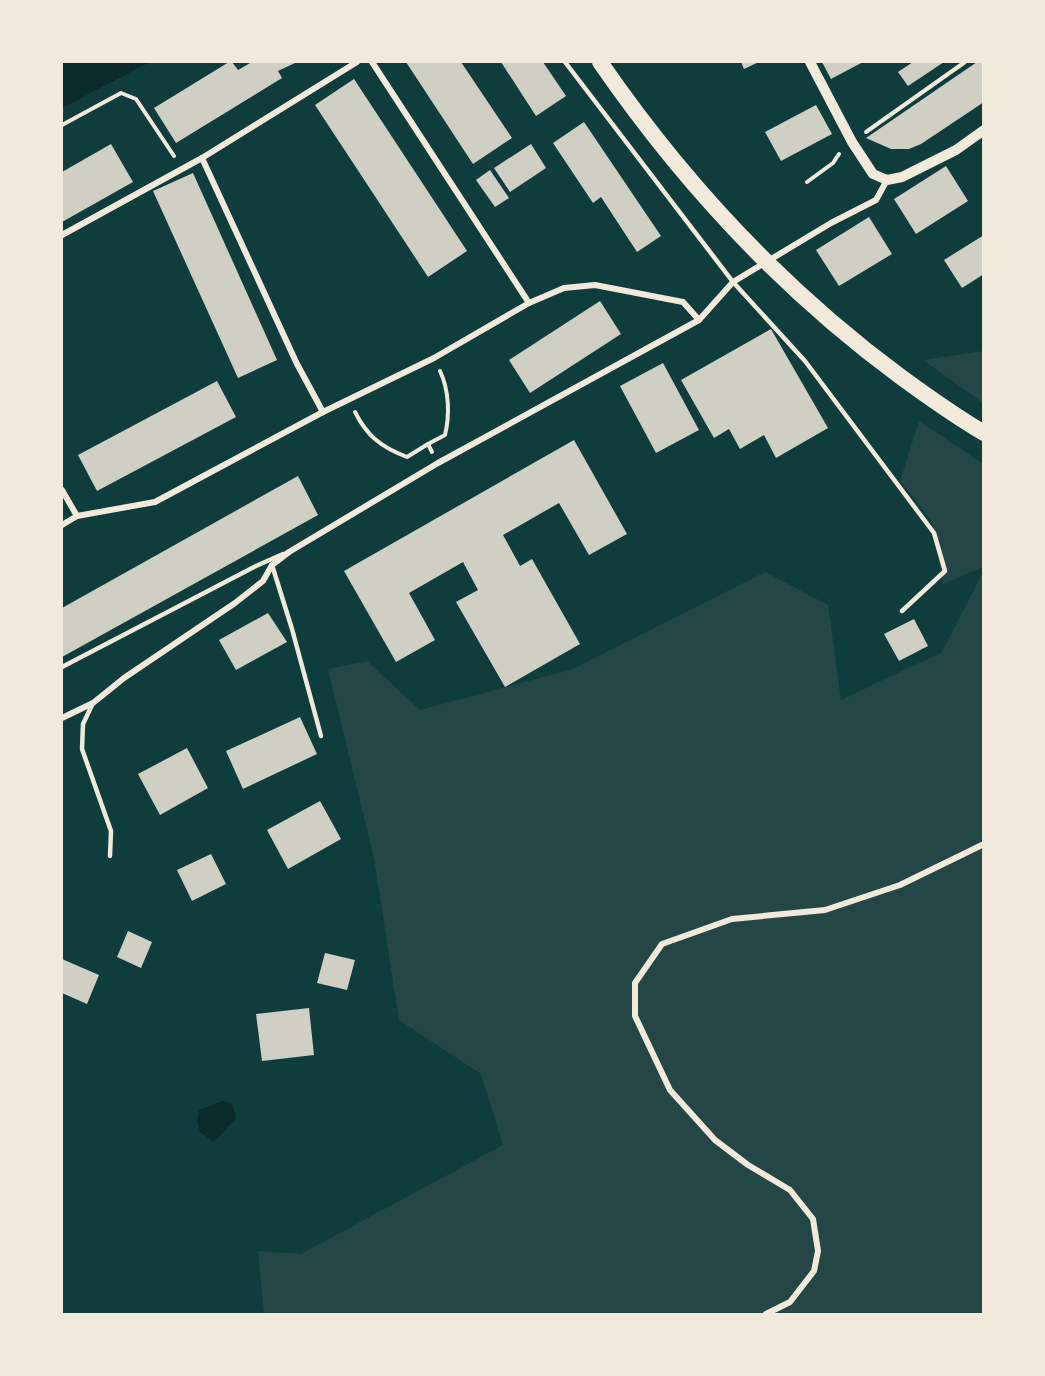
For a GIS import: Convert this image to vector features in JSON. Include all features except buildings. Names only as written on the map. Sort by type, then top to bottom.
[{"type":"highway","points":[[600,62],[628,102],[689,178],[746,242],[813,307],[868,353],[984,433]]},
{"type":"street","points":[[62,235],[202,158],[357,62]]},
{"type":"street","points":[[372,62],[529,303]]},
{"type":"street","points":[[810,62],[852,142],[873,174],[887,180],[902,177],[956,150],[984,130]]},
{"type":"street","points":[[202,158],[293,354],[323,412]]},
{"type":"street","points":[[62,718],[93,703],[124,678],[234,603],[263,581],[272,565],[289,552],[438,463],[699,320],[733,282],[831,223],[876,200],[887,180]]},
{"type":"street","points":[[62,525],[77,516],[154,502],[323,412],[434,358],[529,303],[564,288],[595,285],[682,302],[699,320]]},
{"type":"street","points":[[62,490],[77,516]]},
{"type":"street","points":[[766,1314],[790,1302],[814,1271],[818,1251],[813,1219],[790,1190],[748,1165],[715,1140],[670,1090],[635,1016],[635,983],[662,945],[732,919],[825,909],[900,885],[984,844]]},
{"type":"lane","points":[[565,62],[733,282],[805,361],[934,533],[945,571],[902,611]]},
{"type":"lane","points":[[62,667],[256,566],[289,552]]},
{"type":"lane","points":[[272,565],[321,736]]},
{"type":"lane","points":[[93,703],[83,724],[82,749],[111,831],[110,856]]},
{"type":"path","points":[[807,182],[834,163],[840,151],[965,62]]},
{"type":"path","points":[[62,125],[121,93],[136,99],[174,156],[202,158]]},
{"type":"path","points":[[355,413],[369,436],[407,457],[445,435],[448,421],[447,395],[442,374],[434,358]]},
{"type":"path","points":[[428,444],[438,463]]},
{"type":"shaded area","points":[[62,62],[150,62],[62,108]]},
{"type":"shaded area","points":[[983,351],[983,403],[923,360]]},
{"type":"shaded area","points":[[919,421],[983,464],[983,567],[943,584],[932,521],[900,481]]},
{"type":"shaded area","points":[[765,572],[828,605],[841,700],[942,652],[983,572],[983,1314],[264,1314],[258,1251],[301,1254],[503,1145],[481,1074],[399,1020],[374,858],[328,669],[367,661],[420,710],[573,669]]},
{"type":"shaded area","points":[[222,1101],[232,1103],[236,1118],[214,1142],[200,1132],[197,1121],[199,1110]]}]
